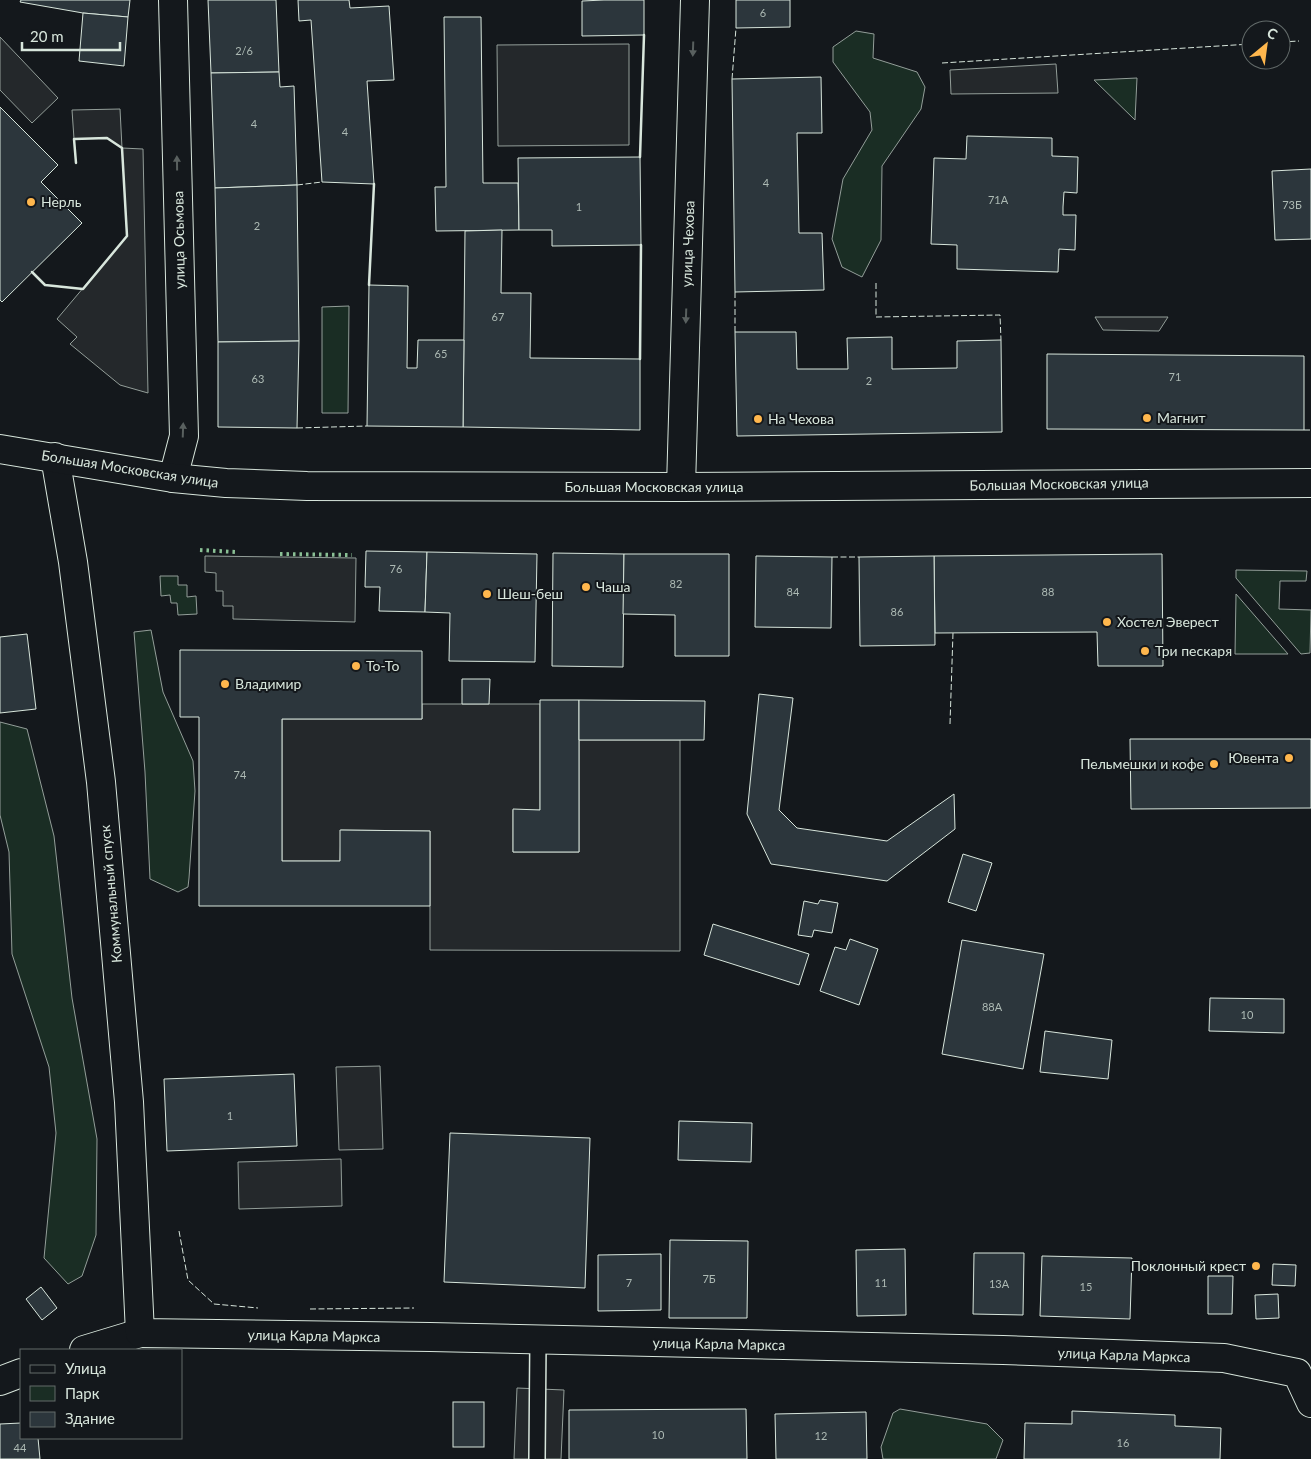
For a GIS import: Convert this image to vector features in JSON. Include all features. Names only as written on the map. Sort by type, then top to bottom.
[{"type":"main road","name":"улица Осьмова","points":[[173,0],[184,436],[173,478]]},
{"type":"main road","name":"улица Чехова","points":[[681,487],[695,0]]},
{"type":"main road","name":"Большая Московская улица","points":[[0,449],[173,478],[226,483],[308,486],[681,487],[1311,483]]},
{"type":"main road","name":"Коммунальный спуск","points":[[55,457],[73,562],[101,782],[129,1102],[140,1334]]},
{"type":"main road","name":"улица Карла Маркса","points":[[88,1349],[140,1334],[538,1340],[1003,1350],[1224,1358],[1304,1373]]},
{"type":"main road","points":[[0,1380],[20,1373]]},
{"type":"main road","points":[[1304,1373],[1311,1403]]},
{"type":"lane","points":[[538,1340],[538,1459]]},
{"type":"green space","points":[[856,31],[874,34],[873,58],[917,72],[925,87],[921,109],[882,166],[881,240],[862,277],[842,267],[832,239],[843,179],[872,130],[870,112],[833,62],[833,47]]},
{"type":"green space","points":[[1137,78],[1135,120],[1094,80]]},
{"type":"green space","points":[[349,306],[348,413],[322,413],[322,307]]},
{"type":"green space","points":[[1236,570],[1307,571],[1306,581],[1280,581],[1279,609],[1311,610],[1310,653],[1301,654],[1236,578]]},
{"type":"green space","points":[[160,576],[178,576],[178,585],[187,585],[187,597],[196,596],[197,614],[178,615],[177,603],[171,603],[170,595],[161,596]]},
{"type":"green space","points":[[1236,594],[1288,654],[1235,654]]},
{"type":"green space","points":[[151,630],[163,692],[193,761],[195,791],[188,887],[178,892],[150,879],[145,772],[134,632]]},
{"type":"green space","points":[[0,722],[27,729],[54,836],[72,998],[97,1139],[96,1235],[82,1276],[68,1284],[44,1258],[56,1133],[49,1067],[12,954],[9,852],[0,815]]},
{"type":"green space","points":[[900,1409],[987,1424],[1003,1440],[996,1459],[883,1459],[881,1447],[893,1413]]},
{"type":"shaded area","points":[[0,37],[58,98],[32,123],[0,90]]},
{"type":"shaded area","points":[[629,44],[629,145],[498,146],[497,45]]},
{"type":"shaded area","points":[[1056,64],[1058,93],[951,94],[950,70]]},
{"type":"shaded area","points":[[120,109],[122,148],[107,138],[74,139],[72,110]]},
{"type":"shaded area","points":[[122,148],[143,149],[148,393],[120,385],[70,344],[77,337],[57,319],[127,236]]},
{"type":"shaded area","points":[[1095,317],[1168,317],[1159,331],[1103,330]]},
{"type":"shaded area","points":[[205,556],[356,558],[355,622],[233,619],[233,606],[223,606],[223,591],[216,591],[216,573],[205,572]]},
{"type":"shaded area","points":[[422,704],[540,704],[540,810],[513,810],[513,852],[579,852],[579,740],[680,740],[680,951],[430,950],[430,831],[341,830],[340,861],[282,861],[282,719],[422,719]]},
{"type":"shaded area","points":[[380,1066],[383,1149],[339,1150],[336,1067]]},
{"type":"shaded area","points":[[341,1159],[342,1206],[239,1209],[238,1162]]},
{"type":"shaded area","points":[[517,1388],[564,1390],[561,1459],[514,1459]]},
{"type":"building","points":[[21,0],[130,0],[128,17],[83,13],[20,2]]},
{"type":"building","points":[[208,0],[276,0],[279,72],[211,73]]},
{"type":"building","points":[[298,0],[349,0],[350,8],[389,6],[394,80],[367,81],[374,184],[322,182],[311,20],[299,21]]},
{"type":"building","points":[[644,0],[644,35],[582,36],[582,1]]},
{"type":"building","points":[[736,0],[790,0],[790,27],[736,28]]},
{"type":"building","points":[[83,13],[128,17],[124,66],[79,61]]},
{"type":"building","points":[[444,17],[481,17],[483,183],[518,183],[519,230],[436,231],[435,187],[446,187]]},
{"type":"building","points":[[279,72],[280,87],[294,86],[297,185],[215,188],[211,73]]},
{"type":"building","points":[[821,77],[822,133],[797,133],[799,233],[822,233],[824,290],[735,292],[732,79]]},
{"type":"building","name":"Нерль","points":[[0,107],[58,165],[41,182],[82,223],[2,302],[0,300]]},
{"type":"building","points":[[967,136],[1052,138],[1052,156],[1078,157],[1077,193],[1064,192],[1063,207],[1063,215],[1076,215],[1075,250],[1059,249],[1058,272],[957,269],[957,245],[931,244],[934,158],[966,159]]},
{"type":"building","points":[[640,157],[641,245],[552,246],[552,230],[519,230],[518,158]]},
{"type":"building","points":[[1311,169],[1311,239],[1275,240],[1272,171]]},
{"type":"building","points":[[297,185],[299,341],[218,342],[215,188]]},
{"type":"building","points":[[502,230],[501,293],[531,293],[530,358],[640,359],[640,430],[463,427],[465,231]]},
{"type":"building","points":[[369,285],[408,286],[407,368],[417,368],[418,340],[464,340],[463,427],[367,426]]},
{"type":"building","points":[[735,332],[796,332],[797,369],[848,369],[847,338],[892,337],[892,369],[957,368],[957,341],[1001,340],[1002,432],[737,436]]},
{"type":"building","points":[[299,341],[297,428],[218,427],[218,342]]},
{"type":"building","points":[[1047,354],[1304,356],[1304,430],[1047,429]]},
{"type":"building","points":[[366,551],[427,552],[425,612],[379,611],[380,587],[365,587]]},
{"type":"building","points":[[427,552],[537,554],[535,662],[449,661],[450,613],[425,612]]},
{"type":"building","points":[[553,553],[624,554],[623,667],[552,666]]},
{"type":"building","points":[[624,554],[729,554],[729,656],[675,656],[675,615],[623,614]]},
{"type":"building","points":[[1162,554],[1163,666],[1098,666],[1097,632],[935,633],[934,556]]},
{"type":"building","points":[[756,556],[832,557],[831,628],[755,627]]},
{"type":"building","points":[[934,556],[935,645],[860,646],[859,557]]},
{"type":"building","points":[[27,634],[36,709],[0,713],[0,637]]},
{"type":"building","points":[[180,650],[422,651],[422,719],[282,719],[282,861],[340,861],[340,830],[430,831],[430,906],[199,906],[199,717],[180,717]]},
{"type":"building","points":[[462,679],[490,679],[489,704],[462,704]]},
{"type":"building","points":[[759,694],[793,698],[779,810],[797,828],[887,841],[954,794],[955,829],[887,881],[771,864],[747,814]]},
{"type":"building","points":[[540,700],[579,700],[579,852],[513,852],[513,809],[540,810]]},
{"type":"building","points":[[579,700],[705,701],[704,740],[579,740]]},
{"type":"building","points":[[1130,739],[1311,739],[1311,808],[1131,809]]},
{"type":"building","points":[[963,854],[992,863],[976,911],[948,902]]},
{"type":"building","points":[[820,900],[838,903],[832,933],[814,930],[812,937],[798,935],[804,901],[818,904]]},
{"type":"building","points":[[713,924],[809,954],[799,985],[704,955]]},
{"type":"building","points":[[850,939],[878,949],[859,1005],[820,991],[835,947],[846,950]]},
{"type":"building","points":[[962,940],[1044,954],[1023,1069],[942,1054]]},
{"type":"building","points":[[1210,998],[1284,999],[1284,1033],[1209,1031]]},
{"type":"building","points":[[1045,1031],[1112,1040],[1108,1079],[1040,1072]]},
{"type":"building","points":[[294,1074],[297,1146],[167,1151],[164,1079]]},
{"type":"building","points":[[679,1121],[752,1123],[751,1162],[678,1160]]},
{"type":"building","points":[[450,1133],[590,1138],[585,1288],[444,1282]]},
{"type":"building","points":[[670,1240],[748,1241],[747,1318],[669,1318]]},
{"type":"building","points":[[905,1249],[906,1315],[857,1316],[856,1250]]},
{"type":"building","points":[[974,1253],[1024,1253],[1023,1315],[973,1314]]},
{"type":"building","points":[[661,1254],[661,1310],[598,1311],[598,1255]]},
{"type":"building","points":[[1042,1256],[1132,1258],[1130,1319],[1040,1316]]},
{"type":"building","points":[[1273,1264],[1296,1265],[1295,1286],[1272,1285]]},
{"type":"building","points":[[1208,1276],[1233,1276],[1232,1314],[1208,1314]]},
{"type":"building","points":[[41,1287],[57,1308],[42,1320],[26,1299]]},
{"type":"building","points":[[1278,1294],[1279,1318],[1256,1319],[1255,1295]]},
{"type":"building","points":[[453,1402],[484,1402],[484,1447],[453,1447]]},
{"type":"building","points":[[746,1409],[747,1459],[569,1459],[569,1410]]},
{"type":"building","points":[[1072,1411],[1175,1415],[1175,1426],[1221,1428],[1220,1459],[1024,1459],[1025,1423],[1072,1424]]},
{"type":"building","points":[[866,1412],[867,1459],[776,1459],[775,1414]]},
{"type":"building","points":[[20,1423],[20,1439],[38,1439],[40,1459],[0,1459],[0,1424]]},
{"type":"hedge","points":[[200,550],[235,552]]},
{"type":"hedge","points":[[280,554],[352,555]]},
{"type":"fence","points":[[732,79],[736,28]]},
{"type":"fence","points":[[1291,41],[1299,41]]},
{"type":"fence","points":[[942,63],[1241,45]]},
{"type":"fence","points":[[297,185],[322,182]]},
{"type":"fence","points":[[876,283],[876,317],[1000,315],[1001,340]]},
{"type":"fence","points":[[735,292],[735,332]]},
{"type":"fence","points":[[297,428],[367,426]]},
{"type":"fence","points":[[1304,430],[1311,430]]},
{"type":"fence","points":[[832,557],[859,557]]},
{"type":"fence","points":[[950,724],[953,633]]},
{"type":"fence","points":[[179,1231],[188,1280],[214,1304],[258,1308]]},
{"type":"fence","points":[[310,1309],[414,1308]]},
{"type":"wall","points":[[640,157],[644,35]]},
{"type":"wall","points":[[32,272],[45,285],[83,289],[127,236],[122,148],[107,138],[74,139],[76,163]]},
{"type":"wall","points":[[369,285],[374,184]]},
{"type":"wall","points":[[640,359],[641,245]]},
{"type":"place","name":"Нерль","points":[[31,202]]},
{"type":"place","name":"Магнит","points":[[1147,418]]},
{"type":"place","name":"На Чехова","points":[[758,419]]},
{"type":"place","name":"Чаша","points":[[586,587]]},
{"type":"place","name":"Шеш-беш","points":[[487,594]]},
{"type":"place","name":"Хостел Эверест","points":[[1107,622]]},
{"type":"place","name":"Три пескаря","points":[[1145,651]]},
{"type":"place","name":"То-То","points":[[356,666]]},
{"type":"place","name":"Владимир","points":[[225,684]]},
{"type":"place","name":"Ювента","points":[[1289,758]]},
{"type":"place","name":"Пельмешки и кофе","points":[[1214,764]]},
{"type":"place","name":"Поклонный крест","points":[[1256,1266]]}]
